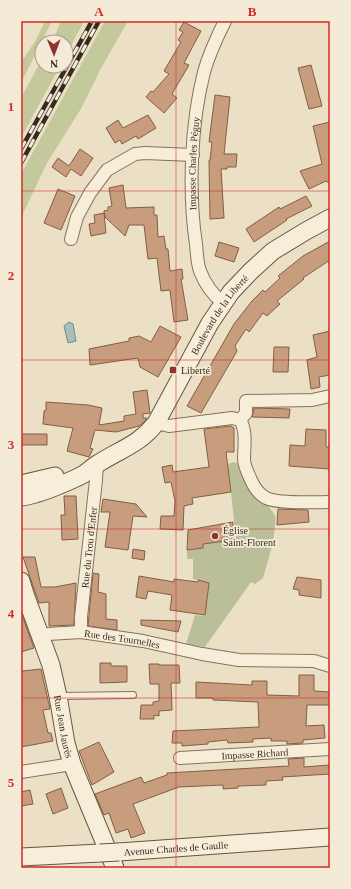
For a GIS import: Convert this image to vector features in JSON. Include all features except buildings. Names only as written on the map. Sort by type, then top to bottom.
[{"type":"street","name":"Impasse Charles Péguy","points":[[223,303],[212,293],[200,270],[194,229],[192,184],[198,99],[215,39],[225,21]]},
{"type":"street","points":[[71,239],[77,217],[90,193],[107,170],[135,154],[193,155]]},
{"type":"street","name":"Boulevard de la Liberté","points":[[24,495],[67,482],[85,473],[97,463],[140,440],[148,434],[156,423],[210,323],[223,303],[251,271],[273,251],[306,230],[330,218]]},
{"type":"street","points":[[240,420],[246,413],[246,401],[312,400],[330,396]]},
{"type":"street","points":[[156,423],[169,426],[232,418],[240,420],[243,425],[244,432],[244,462],[253,486],[260,494],[265,498],[276,501],[330,502]]},
{"type":"street","name":"Rue du Trou d'Enfer","points":[[81,632],[81,617],[97,463]]},
{"type":"street","name":"Rue Jean Jaurès","points":[[21,581],[51,665],[72,764],[117,860]]},
{"type":"street","name":"Rue des Tournelles","points":[[40,636],[48,634],[81,632],[143,641],[202,654],[239,660],[314,661],[330,666]]},
{"type":"street","name":"Impasse Richard","points":[[180,758],[330,749]]},
{"type":"street","points":[[21,772],[72,764]]},
{"type":"street","name":"Avenue Charles de Gaulle","points":[[21,857],[100,853],[117,860],[330,837]]},
{"type":"lane","points":[[58,696],[133,695]]},
{"type":"green space","points":[[45,21],[52,21],[46,34],[39,34]]},
{"type":"green space","points":[[61,21],[84,21],[74,40],[74,34],[55,34]]},
{"type":"green space","points":[[105,21],[128,21],[100,70],[82,107],[47,163],[21,218],[21,174]]},
{"type":"green space","points":[[34,43],[34,57],[21,83],[21,62]]},
{"type":"green space","points":[[34,74],[56,74],[21,138],[21,98]]},
{"type":"green space","points":[[234,462],[241,465],[276,517],[273,543],[263,578],[255,584],[251,582],[205,647],[186,644],[195,615],[205,616],[209,583],[193,579],[193,559],[187,559],[187,550],[203,548],[203,544],[236,539],[228,464]]},
{"type":"water","points":[[69,322],[73,324],[76,341],[68,343],[64,326]]},
{"type":"railway","points":[[21,149],[92,21]]},
{"type":"railway","points":[[21,163],[99,21]]},
{"type":"place","name":"Liberté","points":[[173,370]]},
{"type":"place","name":"Église Saint-Florent","points":[[215,536]]}]
